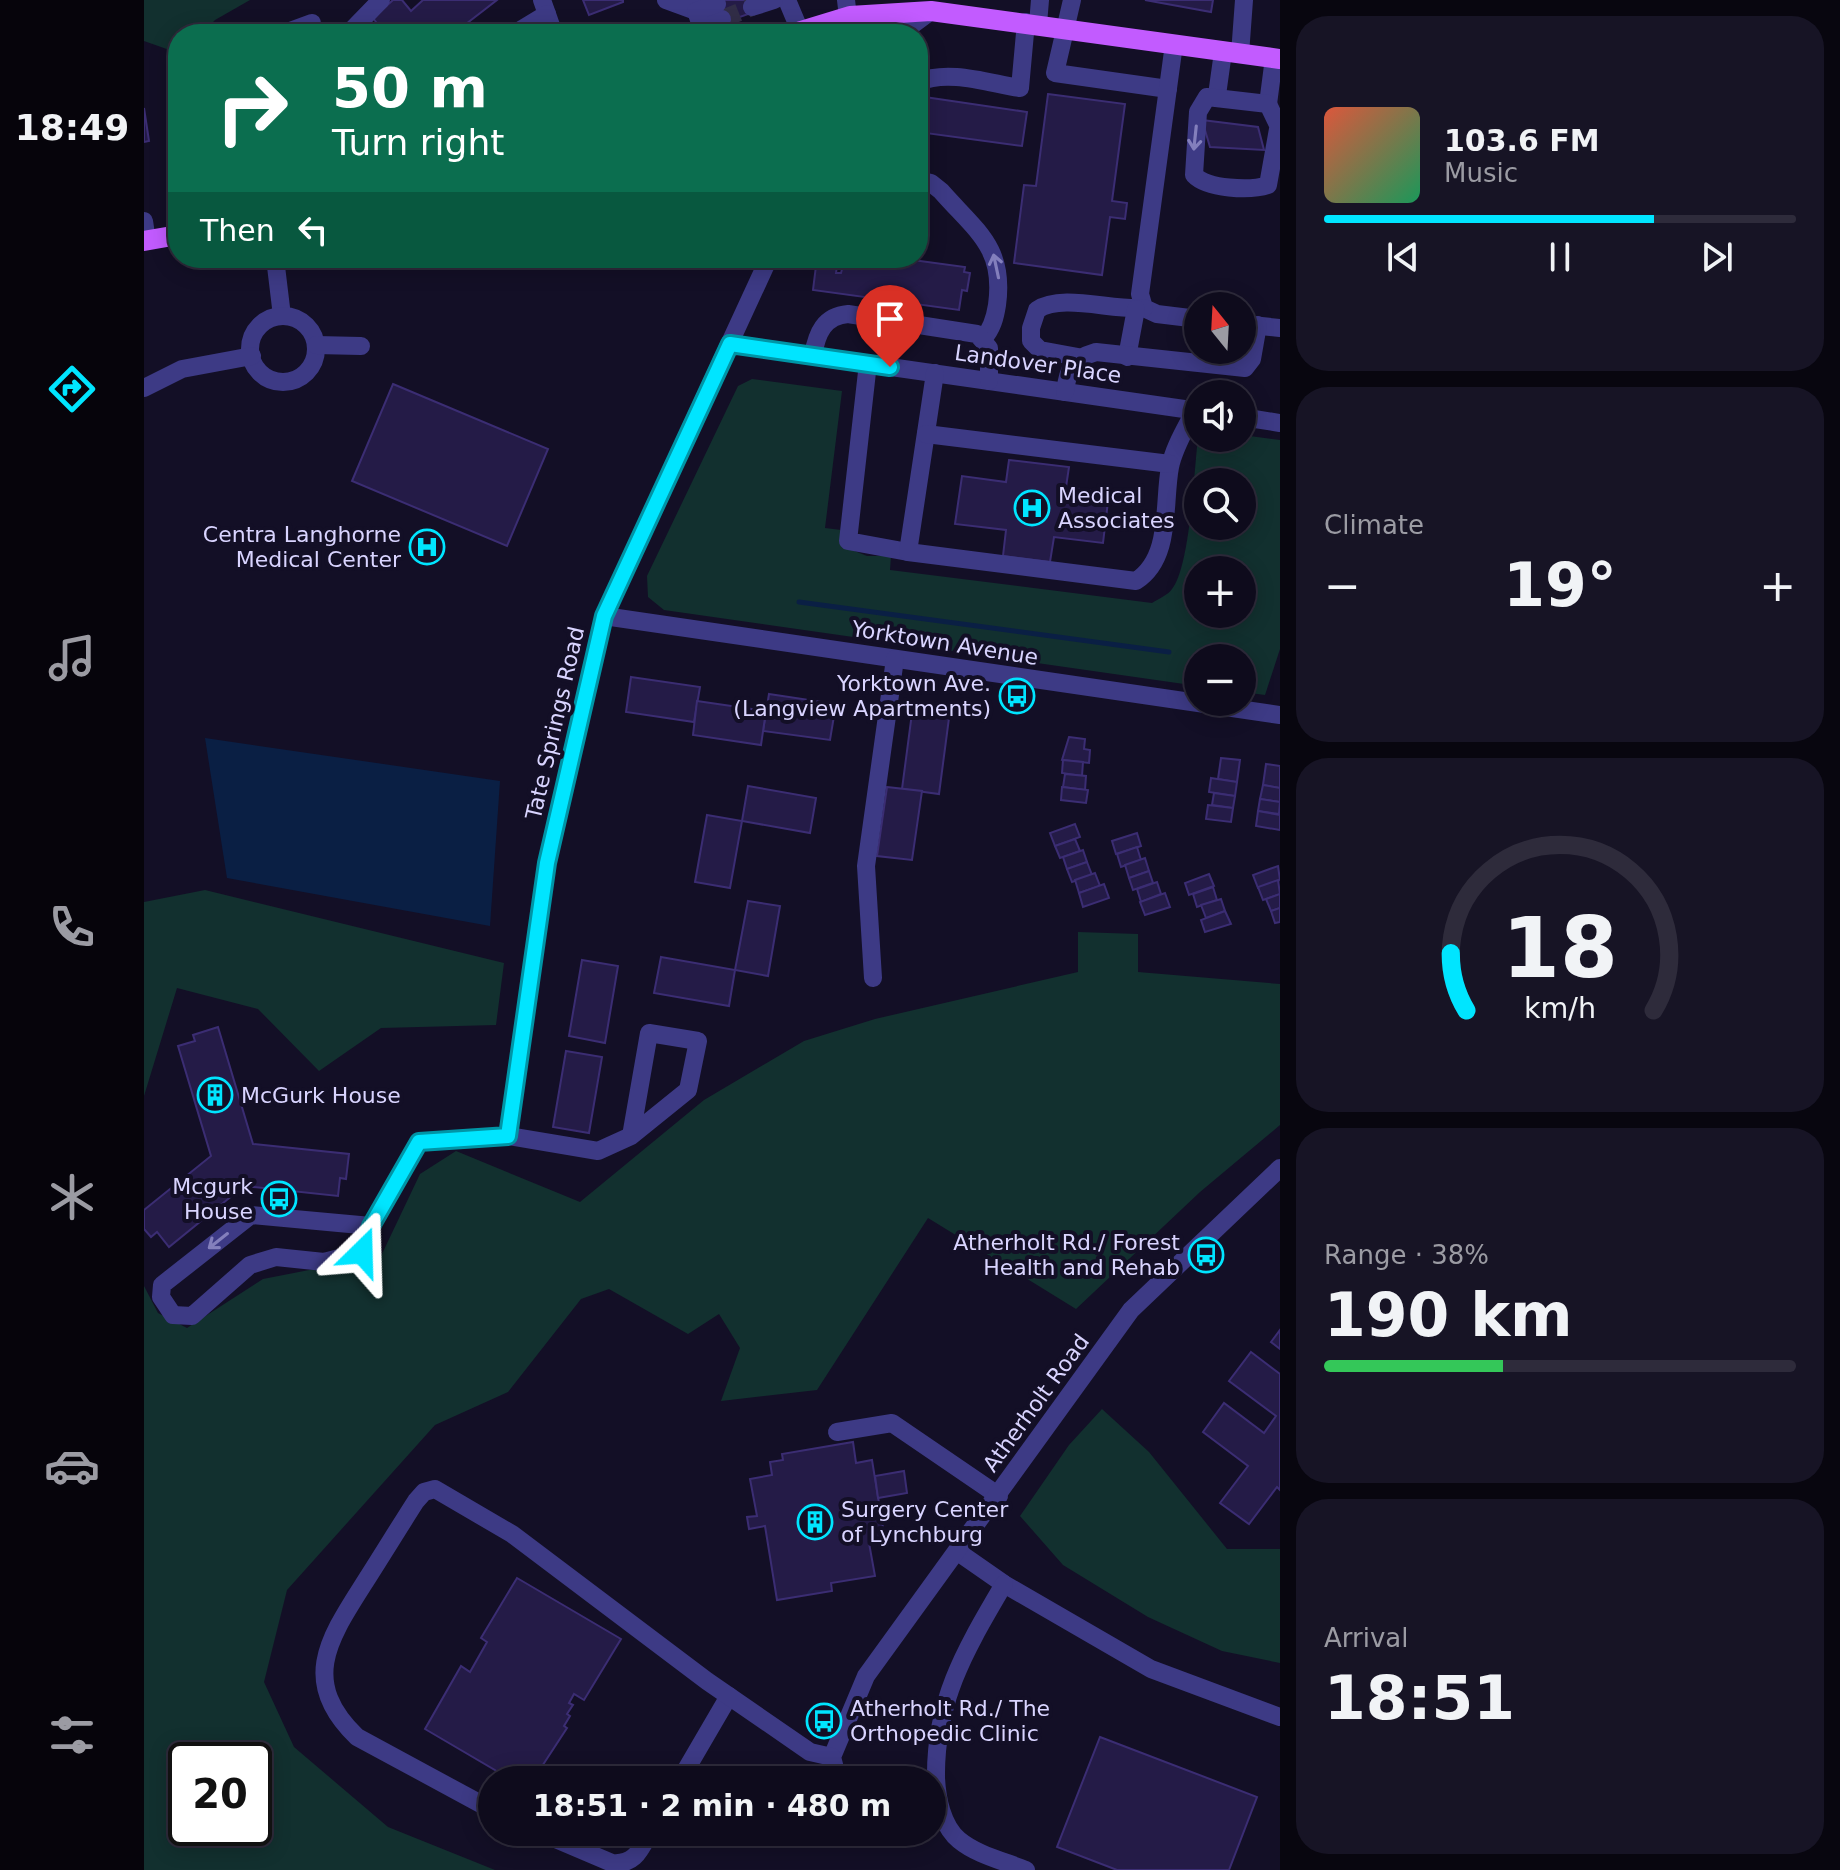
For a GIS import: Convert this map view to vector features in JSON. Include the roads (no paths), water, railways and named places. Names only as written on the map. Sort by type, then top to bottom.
[{"type":"main road","points":[[824,24],[849,17],[931,11],[955,6],[1032,23],[1277,59]]},
{"type":"main road","points":[[145,234],[168,235]]},
{"type":"street","points":[[358,24],[381,0]]},
{"type":"street","points":[[666,0],[699,18],[719,11]]},
{"type":"street","points":[[752,7],[774,0]]},
{"type":"street","points":[[787,0],[794,24]]},
{"type":"street","points":[[928,79],[952,76],[1020,88],[1032,23],[1040,0]]},
{"type":"street","points":[[1072,0],[1055,73],[1168,89]]},
{"type":"street","points":[[1209,99],[1268,104],[1275,112],[1279,129],[1268,185],[1259,188],[1210,184],[1200,182],[1194,175],[1209,99],[1232,53],[1244,0]]},
{"type":"street","points":[[525,24],[545,7]]},
{"type":"street","points":[[913,24],[931,11]]},
{"type":"street","points":[[1127,357],[1140,308],[1174,44]]},
{"type":"street","points":[[1268,104],[1277,59]]},
{"type":"street","points":[[928,182],[941,191],[996,258],[999,274],[994,321],[980,337]]},
{"type":"street","points":[[276,268],[282,316]]},
{"type":"street","name":"Tate Springs Road","points":[[508,1136],[547,863],[604,616],[764,268]]},
{"type":"street","points":[[1184,317],[1140,308],[1057,301],[1037,310],[1031,328],[1031,341],[1040,350],[1078,357],[1096,352],[1184,362]]},
{"type":"street","points":[[813,355],[820,331],[835,315],[980,337]]},
{"type":"street","points":[[282,316],[298,319],[307,326],[316,345],[312,366],[305,374],[285,381],[265,376],[252,356],[253,337],[258,328],[266,320],[282,316]]},
{"type":"street","points":[[1256,325],[1280,328]]},
{"type":"street","points":[[980,337],[991,363],[989,381]]},
{"type":"street","name":"Landover Place","points":[[730,344],[1184,408]]},
{"type":"street","points":[[316,345],[361,346]]},
{"type":"street","points":[[144,388],[182,369],[252,356]]},
{"type":"street","points":[[1065,392],[1068,370],[1078,357]]},
{"type":"street","points":[[868,363],[848,541],[908,552],[1136,581],[1148,573],[1160,553],[1170,464],[1184,435]]},
{"type":"street","points":[[1202,364],[1245,368],[1248,364]]},
{"type":"street","points":[[908,552],[935,373]]},
{"type":"street","points":[[1256,419],[1280,423]]},
{"type":"street","points":[[926,434],[1170,464]]},
{"type":"street","name":"Yorktown Avenue","points":[[604,616],[1280,715]]},
{"type":"street","points":[[873,978],[866,866],[895,659]]},
{"type":"street","points":[[371,1226],[251,1215],[162,1285],[161,1297],[173,1315],[192,1316],[250,1265],[276,1257],[324,1262],[362,1252],[371,1226],[419,1142],[508,1136],[598,1151],[631,1136],[688,1090],[698,1041],[649,1033],[631,1136]]},
{"type":"street","name":"Atherholt Road","points":[[832,1757],[866,1676],[1131,1310],[1279,1171]]},
{"type":"street","points":[[837,1432],[892,1423],[999,1496]]},
{"type":"street","points":[[478,1802],[357,1737],[341,1722],[330,1698],[323,1668],[329,1639],[424,1492],[435,1489],[512,1534],[729,1696],[810,1752],[832,1757],[834,1766]]},
{"type":"street","points":[[958,1552],[1004,1584],[1151,1669],[1280,1717]]},
{"type":"street","points":[[1004,1584],[964,1652],[944,1703],[936,1745],[936,1792],[943,1815],[956,1837],[972,1849],[1026,1870]]},
{"type":"street","points":[[688,1766],[729,1696]]},
{"type":"street","points":[[571,1846],[600,1859],[624,1864],[634,1859],[642,1846]]},
{"type":"water","points":[[205,738],[500,781],[490,926],[227,878]]},
{"type":"waterway","points":[[799,602],[1169,652]]},
{"type":"tunnel","points":[[722,19],[752,7]]},
{"type":"place","name":"Medical Associates","points":[[1032,508]]},
{"type":"place","name":"Centra Langhorne Medical Center","points":[[427,547]]},
{"type":"place","name":"Yorktown Ave. (Langview Apartments)","points":[[1017,696]]},
{"type":"place","name":"McGurk House","points":[[215,1095]]},
{"type":"place","name":"Mcgurk House","points":[[279,1199]]},
{"type":"place","name":"Atherholt Rd./ Forest Health and Rehab","points":[[1206,1255]]},
{"type":"place","name":"Surgery Center of Lynchburg","points":[[815,1522]]},
{"type":"place","name":"Atherholt Rd./ The Orthopedic Clinic","points":[[824,1721]]}]
